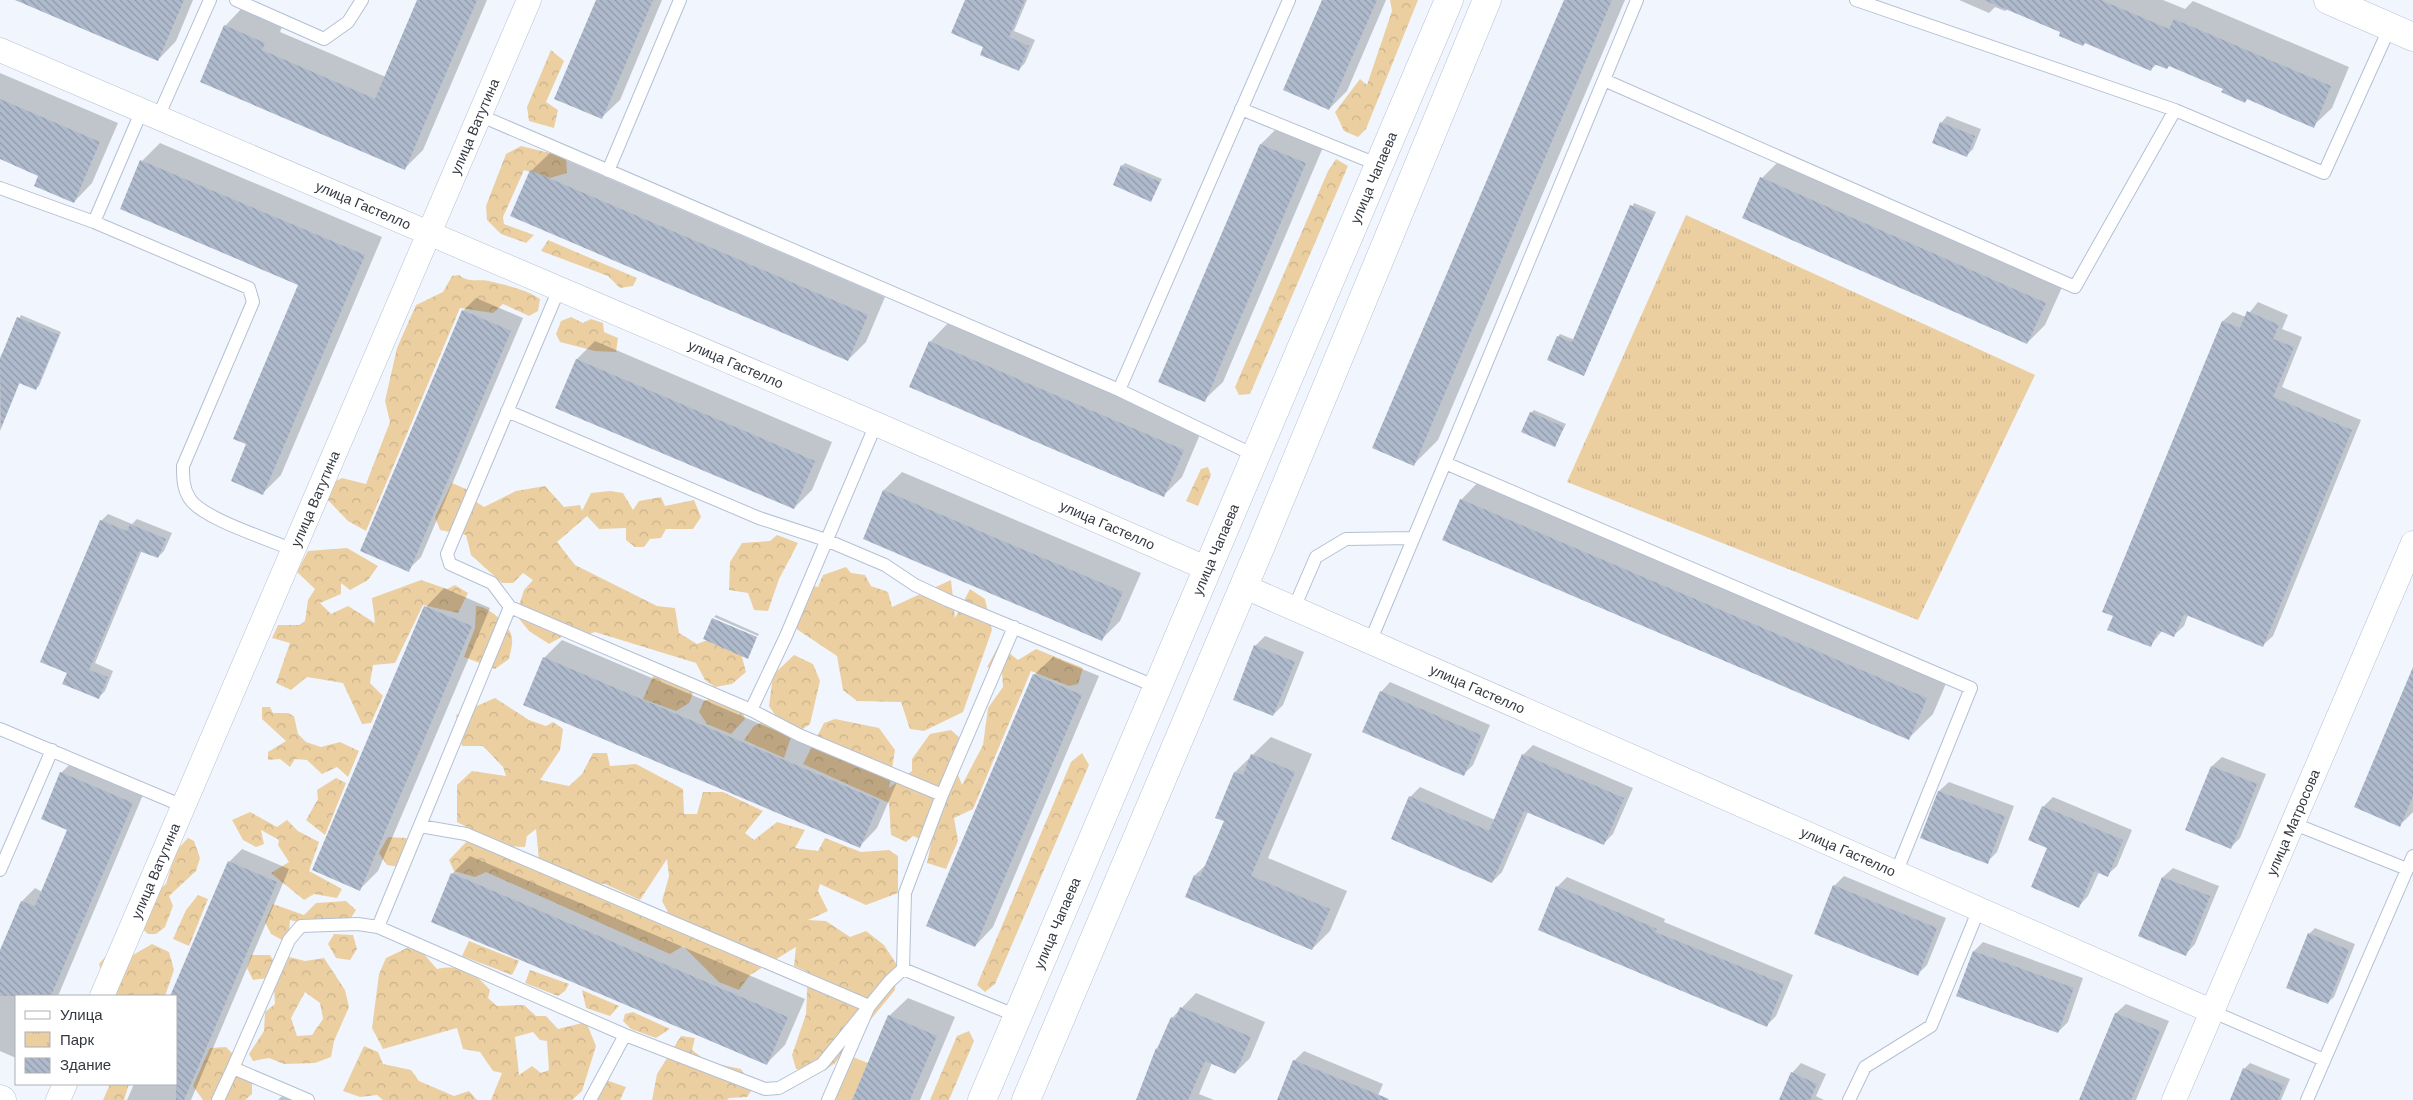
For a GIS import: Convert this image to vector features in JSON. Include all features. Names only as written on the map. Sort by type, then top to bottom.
[{"type":"street","name":"улица Ватутина","points":[[102,995],[529,0]]},
{"type":"street","name":"улица Чапаева","points":[[982,1100],[1449,0]]},
{"type":"street","points":[[1026,1100],[1244,586],[1488,0]]},
{"type":"street","points":[[2328,0],[2401,32]]},
{"type":"street","name":"улица Гастелло","points":[[0,50],[876,424],[2211,1011]]},
{"type":"street","name":"улица Матросова","points":[[2174,1100],[2413,543]]},
{"type":"street","points":[[58,1100],[65,1085]]},
{"type":"lane","points":[[94,222],[210,0]]},
{"type":"lane","points":[[236,0],[324,39],[348,22],[362,0]]},
{"type":"lane","points":[[608,171],[680,0]]},
{"type":"lane","points":[[1119,390],[1289,0]]},
{"type":"lane","points":[[1370,642],[1637,0]]},
{"type":"lane","points":[[1856,0],[2174,110],[2324,173],[2401,32]]},
{"type":"lane","points":[[1604,80],[2075,286],[2174,110]]},
{"type":"lane","points":[[1241,108],[1379,165]]},
{"type":"lane","points":[[480,115],[1119,390],[1256,456]]},
{"type":"lane","points":[[0,188],[94,222],[248,288],[253,302],[183,466],[183,484],[190,500],[204,513],[293,550]]},
{"type":"lane","points":[[559,289],[447,554],[450,564],[492,583],[510,607],[751,710],[799,735],[942,795]]},
{"type":"lane","points":[[507,411],[759,518],[826,540],[885,565],[915,585],[948,600],[1158,687]]},
{"type":"lane","points":[[751,710],[786,636],[876,424]]},
{"type":"lane","points":[[1445,463],[1971,688],[1896,873]]},
{"type":"lane","points":[[1294,608],[1316,556],[1346,539],[1413,538]]},
{"type":"lane","points":[[378,927],[510,607]]},
{"type":"lane","points":[[218,1100],[288,940],[301,926],[358,924],[378,927],[624,1035],[765,1089],[779,1088],[822,1064],[889,982],[904,969],[905,893],[942,795],[1014,627]]},
{"type":"lane","points":[[0,729],[183,806]]},
{"type":"lane","points":[[0,870],[52,750]]},
{"type":"lane","points":[[2292,823],[2407,869]]},
{"type":"lane","points":[[420,826],[466,834],[869,1006]]},
{"type":"lane","points":[[2307,1100],[2413,856]]},
{"type":"lane","points":[[1849,1100],[1865,1067],[1931,1026],[1979,909]]},
{"type":"lane","points":[[904,969],[1018,1016]]},
{"type":"lane","points":[[828,1100],[869,1006]]},
{"type":"lane","points":[[2211,1011],[2324,1060]]},
{"type":"lane","points":[[590,1100],[624,1035]]},
{"type":"lane","points":[[233,1068],[308,1100]]},
{"type":"green space","points":[[1390,0],[1418,0],[1366,129],[1358,137],[1344,131],[1335,112],[1360,79],[1367,85],[1392,11]]},
{"type":"green space","points":[[551,50],[564,61],[546,102],[558,110],[554,128],[529,121],[527,107]]},
{"type":"green space","points":[[521,146],[566,157],[567,173],[550,178],[524,170],[503,217],[504,224],[534,235],[526,243],[501,234],[487,220],[486,206],[506,154]]},
{"type":"green space","points":[[1336,159],[1348,166],[1250,394],[1239,395],[1235,387],[1328,171]]},
{"type":"green space","points":[[1686,215],[2035,375],[1918,620],[1567,482]]},
{"type":"green space","points":[[548,240],[637,278],[633,286],[620,288],[608,276],[541,251]]},
{"type":"green space","points":[[459,275],[466,279],[489,281],[528,293],[540,299],[538,311],[529,316],[503,304],[493,313],[460,308],[366,531],[348,521],[326,498],[332,483],[342,478],[366,484],[390,422],[385,401],[397,348],[416,305],[443,292],[452,276]]},
{"type":"green space","points":[[571,317],[583,323],[591,319],[603,323],[604,332],[618,338],[616,352],[595,351],[560,342],[556,334],[561,321]]},
{"type":"green space","points":[[1208,467],[1211,475],[1198,506],[1186,501],[1201,469]]},
{"type":"green space","points":[[452,483],[480,495],[475,501],[484,507],[516,491],[545,486],[564,507],[580,505],[582,511],[591,493],[610,491],[623,493],[633,510],[639,501],[661,497],[665,506],[694,500],[701,517],[693,529],[666,529],[661,538],[650,539],[644,547],[635,547],[626,540],[626,528],[599,529],[587,516],[557,542],[575,565],[657,606],[675,608],[679,633],[697,644],[715,637],[741,653],[746,672],[732,684],[715,687],[705,680],[696,663],[595,632],[578,638],[565,635],[549,644],[529,631],[516,615],[524,590],[533,580],[523,573],[513,583],[502,583],[471,555],[466,535],[440,530],[435,517]]},
{"type":"green space","points":[[777,535],[798,543],[779,579],[768,611],[754,610],[748,593],[729,590],[730,562],[742,543],[770,541]]},
{"type":"green space","points":[[347,548],[378,566],[368,580],[350,590],[341,583],[341,594],[320,603],[331,614],[348,606],[375,623],[372,598],[421,580],[447,589],[455,585],[468,593],[458,613],[423,605],[395,663],[373,665],[370,683],[383,696],[371,723],[362,724],[343,683],[307,677],[291,690],[276,683],[290,643],[272,638],[278,625],[299,625],[305,621],[308,600],[315,589],[297,572],[308,551]]},
{"type":"green space","points":[[846,567],[851,573],[865,575],[871,586],[888,592],[892,607],[951,580],[955,618],[970,589],[985,599],[992,630],[963,712],[924,731],[910,729],[901,702],[857,701],[843,690],[837,656],[786,622],[805,584],[818,587],[823,575]]},
{"type":"green space","points":[[476,606],[493,613],[504,623],[511,634],[512,644],[509,659],[495,669],[464,657],[475,628]]},
{"type":"green space","points":[[999,645],[1018,660],[1036,649],[1083,668],[1078,684],[1069,686],[1031,671],[973,809],[954,818],[958,841],[946,869],[927,863],[931,844],[913,836],[906,842],[891,835],[889,803],[803,764],[824,723],[835,719],[879,728],[895,750],[889,788],[912,771],[912,759],[930,734],[951,730],[959,737],[952,759],[962,785],[983,745],[988,708],[1003,687],[1002,672],[987,667]]},
{"type":"green space","points":[[794,655],[813,664],[820,681],[810,724],[791,737],[784,758],[744,740],[754,726],[776,716],[769,706],[773,675]]},
{"type":"green space","points":[[654,674],[694,691],[689,703],[676,711],[643,699]]},
{"type":"green space","points":[[720,694],[740,702],[745,719],[731,734],[707,724],[699,712],[704,701]]},
{"type":"green space","points":[[495,698],[529,720],[546,726],[553,722],[563,729],[560,750],[540,780],[569,786],[582,774],[593,753],[607,753],[610,766],[636,764],[683,789],[684,814],[697,814],[703,792],[723,792],[763,811],[745,833],[754,840],[777,822],[805,830],[795,848],[818,851],[825,838],[861,852],[889,850],[898,856],[898,893],[866,905],[820,884],[818,891],[828,911],[808,920],[826,921],[850,937],[866,931],[884,945],[897,965],[895,990],[835,1063],[824,1071],[796,1069],[792,1055],[806,1014],[808,972],[794,966],[796,947],[750,975],[739,990],[719,982],[683,946],[670,954],[486,872],[475,877],[454,871],[449,860],[467,841],[677,929],[662,901],[669,876],[667,859],[640,900],[605,884],[588,883],[539,861],[536,829],[527,836],[525,847],[503,846],[457,822],[457,785],[472,771],[506,776],[503,767],[483,746],[462,746],[456,715]]},
{"type":"green space","points":[[262,707],[270,707],[273,713],[288,713],[294,716],[298,734],[306,742],[321,747],[340,742],[359,751],[348,777],[337,767],[322,774],[307,760],[295,759],[290,767],[280,759],[268,760],[268,752],[286,741],[262,719]]},
{"type":"green space","points":[[1082,753],[1089,765],[995,984],[985,992],[977,985],[1071,762]]},
{"type":"green space","points":[[336,778],[346,783],[325,835],[306,820],[318,799],[317,790]]},
{"type":"green space","points":[[250,812],[277,827],[287,820],[298,831],[319,842],[309,871],[342,889],[337,898],[314,894],[304,900],[271,873],[289,862],[278,845],[279,840],[261,830],[264,844],[256,847],[243,840],[232,820]]},
{"type":"green space","points":[[388,837],[406,838],[414,849],[399,867],[387,865],[379,853]]},
{"type":"green space","points":[[188,838],[194,841],[200,858],[196,871],[169,896],[173,906],[165,927],[156,934],[148,934],[137,924],[150,896],[166,884],[176,851]]},
{"type":"green space","points":[[198,895],[208,899],[189,946],[173,939],[186,910]]},
{"type":"green space","points":[[346,901],[356,910],[345,927],[322,928],[290,920],[289,932],[282,940],[271,934],[265,922],[273,904],[304,915],[316,903]]},
{"type":"green space","points":[[334,934],[353,935],[357,949],[350,960],[336,958],[328,944]]},
{"type":"green space","points":[[469,941],[519,961],[512,975],[462,956]]},
{"type":"green space","points":[[152,944],[169,952],[174,970],[165,995],[113,995],[103,977],[99,964],[111,950],[124,960]]},
{"type":"green space","points":[[407,948],[422,952],[437,969],[454,968],[473,974],[490,990],[488,998],[497,1006],[524,1005],[536,1016],[546,1016],[558,1029],[586,1022],[596,1046],[582,1091],[572,1100],[491,1100],[502,1073],[493,1071],[480,1052],[463,1049],[457,1028],[383,1049],[372,1028],[379,974],[386,958]],"holes":[[[533,1032],[540,1040],[547,1041],[549,1070],[541,1073],[532,1066],[519,1075],[515,1037]]]},
{"type":"green space","points":[[251,955],[270,955],[275,963],[268,978],[253,980],[247,968]]},
{"type":"green space","points":[[289,957],[305,961],[324,958],[345,990],[349,1007],[334,1041],[331,1057],[315,1063],[284,1064],[269,1058],[253,1061],[249,1054],[264,1031],[265,1012],[275,1004],[274,989]],"holes":[[[305,992],[320,1003],[323,1019],[312,1035],[297,1036],[291,1018]]]},
{"type":"green space","points":[[530,970],[569,984],[565,991],[558,996],[525,983]]},
{"type":"green space","points":[[582,990],[619,1006],[610,1016],[586,1008]]},
{"type":"green space","points":[[633,1012],[670,1029],[656,1038],[631,1029],[623,1021],[625,1014]]},
{"type":"green space","points":[[969,1031],[974,1041],[949,1100],[930,1100],[957,1036]]},
{"type":"green space","points":[[681,1036],[695,1038],[692,1050],[708,1062],[741,1069],[753,1088],[747,1097],[729,1098],[727,1100],[652,1100],[657,1074]]},
{"type":"green space","points":[[364,1046],[378,1052],[383,1064],[411,1070],[419,1081],[454,1096],[469,1091],[477,1100],[383,1100],[377,1095],[360,1097],[343,1091]]},
{"type":"green space","points":[[226,1047],[244,1065],[242,1077],[252,1083],[252,1094],[245,1100],[203,1100],[193,1086],[210,1048]]},
{"type":"green space","points":[[853,1057],[868,1063],[852,1100],[834,1100]]},
{"type":"green space","points":[[606,1080],[626,1087],[620,1100],[594,1100]]},
{"type":"green space","points":[[110,1085],[129,1085],[124,1100],[103,1100]]},
{"type":"building","points":[[15,0],[184,0],[158,61]]},
{"type":"building","points":[[417,0],[477,0],[405,170],[200,82],[224,25],[265,43],[262,50],[375,99]]},
{"type":"building","points":[[596,0],[653,0],[602,119],[554,99]]},
{"type":"building","points":[[965,0],[1025,0],[1009,37],[1029,46],[1019,71],[980,55],[983,47],[951,33]]},
{"type":"building","points":[[1322,0],[1377,0],[1329,110],[1283,90]]},
{"type":"building","points":[[1564,0],[1612,0],[1414,466],[1372,448]]},
{"type":"building","points":[[1984,0],[2101,0],[2169,29],[2174,19],[2331,86],[2314,128],[2247,99],[2245,103],[2221,92],[2223,89],[2169,66],[2167,69],[2154,64],[2151,71],[2085,43],[2083,46],[2059,36],[2060,32]]},
{"type":"building","points":[[0,99],[100,142],[74,203],[34,186],[38,176],[0,159]]},
{"type":"building","points":[[1940,122],[1975,136],[1967,157],[1932,143]]},
{"type":"building","points":[[1260,144],[1306,163],[1205,402],[1158,382]]},
{"type":"building","points":[[140,160],[365,255],[263,495],[231,481],[246,444],[233,439],[298,285],[120,209]]},
{"type":"building","points":[[1121,165],[1160,182],[1151,202],[1113,185]]},
{"type":"building","points":[[530,170],[868,315],[848,361],[510,216]]},
{"type":"building","points":[[1760,177],[2046,303],[2027,344],[1742,218]]},
{"type":"building","points":[[1630,205],[1654,215],[1584,376],[1547,360],[1557,336],[1572,342]]},
{"type":"building","points":[[462,310],[511,331],[409,572],[360,551]]},
{"type":"building","points":[[2247,311],[2279,325],[2273,339],[2294,347],[2273,397],[2352,430],[2263,647],[2184,614],[2174,637],[2158,630],[2151,647],[2107,630],[2113,616],[2102,612],[2222,321],[2240,328]]},
{"type":"building","points":[[17,317],[59,335],[36,390],[19,383],[1,428],[0,359]]},
{"type":"building","points":[[929,341],[1184,450],[1164,497],[909,387]]},
{"type":"building","points":[[576,359],[815,461],[794,509],[555,408]]},
{"type":"building","points":[[1530,412],[1564,427],[1555,447],[1521,432]]},
{"type":"building","points":[[883,490],[1123,592],[1102,641],[863,539]]},
{"type":"building","points":[[1460,499],[1927,698],[1909,740],[1442,540]]},
{"type":"building","points":[[100,520],[127,531],[130,524],[166,539],[158,558],[139,551],[89,670],[108,677],[99,699],[62,684],[67,673],[40,662]]},
{"type":"building","points":[[424,606],[472,626],[360,891],[312,870]]},
{"type":"building","points":[[712,618],[757,637],[748,659],[703,639]]},
{"type":"building","points":[[1254,645],[1295,662],[1273,716],[1233,700]]},
{"type":"building","points":[[543,657],[880,801],[860,848],[523,705]]},
{"type":"building","points":[[2413,667],[2413,796],[2400,827],[2354,807]]},
{"type":"building","points":[[1033,674],[1082,695],[975,947],[926,926]]},
{"type":"building","points":[[1380,691],[1481,735],[1464,776],[1362,732]]},
{"type":"building","points":[[1251,754],[1295,772],[1251,876],[1330,909],[1312,950],[1185,897],[1194,875],[1200,877],[1224,821],[1215,818],[1234,772],[1243,775]]},
{"type":"building","points":[[1522,754],[1624,798],[1604,845],[1524,811],[1492,883],[1391,839],[1409,796],[1489,831]]},
{"type":"building","points":[[2211,766],[2257,784],[2231,849],[2185,830]]},
{"type":"building","points":[[60,772],[133,803],[51,995],[0,996],[0,950],[21,901],[35,906],[67,830],[41,819]]},
{"type":"building","points":[[1938,791],[2005,816],[1988,864],[1920,838]]},
{"type":"building","points":[[2042,806],[2123,840],[2108,877],[2094,871],[2079,908],[2031,887],[2047,848],[2028,840]]},
{"type":"building","points":[[228,861],[277,882],[184,1100],[176,1100],[176,1085],[178,1085],[178,995],[170,995]]},
{"type":"building","points":[[451,873],[788,1017],[767,1065],[431,922]]},
{"type":"building","points":[[2162,877],[2210,896],[2186,956],[2138,936]]},
{"type":"building","points":[[1833,885],[1937,928],[1918,976],[1814,934]]},
{"type":"building","points":[[1556,886],[1657,929],[1655,932],[1784,984],[1767,1027],[1538,930]]},
{"type":"building","points":[[2308,933],[2349,950],[2328,1004],[2286,988]]},
{"type":"building","points":[[1973,951],[2074,988],[2058,1033],[1956,996]]},
{"type":"building","points":[[1180,1007],[1251,1037],[1235,1074],[1205,1061],[1188,1100],[1136,1100],[1156,1048],[1171,1017],[1175,1019]]},
{"type":"building","points":[[2115,1013],[2160,1031],[2131,1100],[2079,1100]]},
{"type":"building","points":[[888,1015],[937,1036],[910,1100],[852,1100]]},
{"type":"building","points":[[1293,1060],[1389,1099],[1277,1100]]},
{"type":"building","points":[[2243,1068],[2284,1085],[2278,1100],[2230,1100]]},
{"type":"building","points":[[1791,1072],[1817,1084],[1810,1100],[1779,1100]]}]
